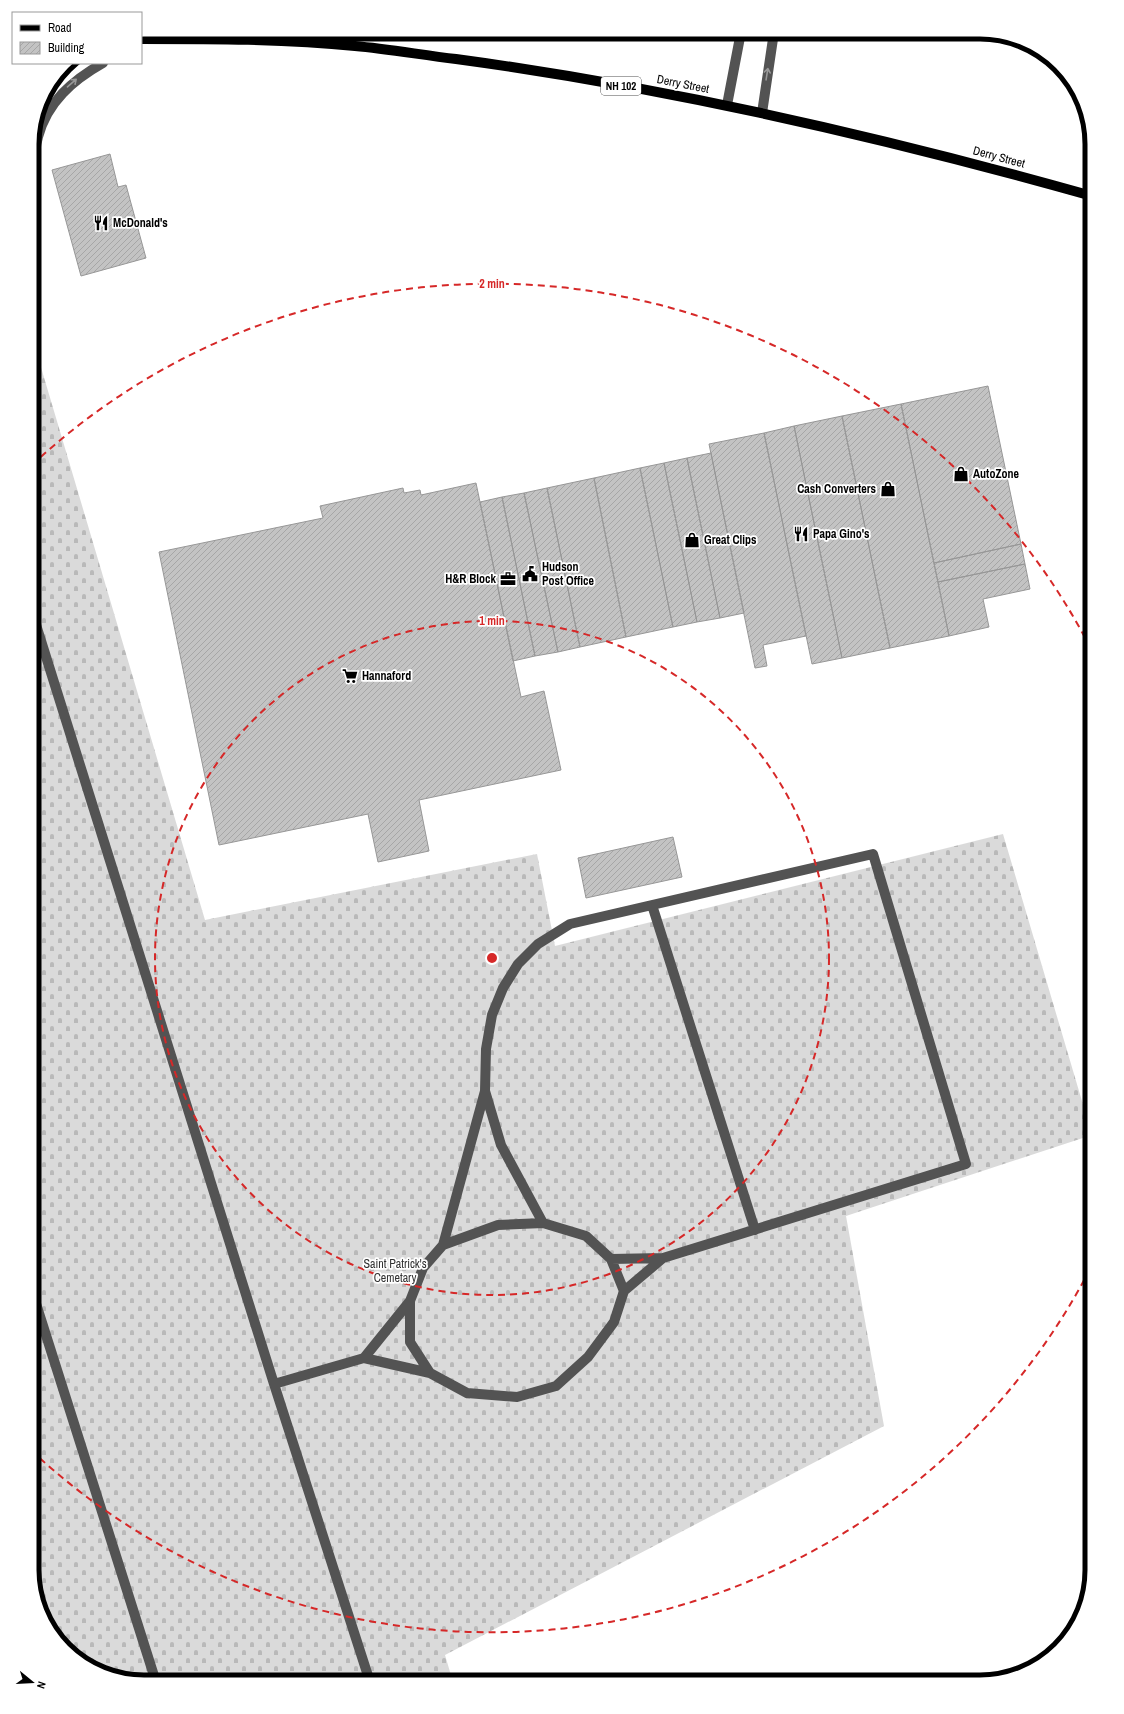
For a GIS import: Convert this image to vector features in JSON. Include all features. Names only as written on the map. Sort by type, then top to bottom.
[{"type":"main road","name":"Derry Street","points":[[142,40],[203,39],[355,46],[551,72],[762,113],[981,165],[1085,194]]},
{"type":"street","points":[[727,106],[740,39]]},
{"type":"street","points":[[762,113],[773,39]]},
{"type":"street","points":[[39,134],[45,118],[65,89],[82,75],[101,64]]},
{"type":"street","points":[[39,634],[274,1384],[368,1675]]},
{"type":"street","points":[[364,1358],[410,1301],[423,1268],[443,1245],[485,1091],[486,1049],[492,1015],[502,988],[518,964],[538,944],[570,924],[873,854],[966,1164],[663,1258],[610,1259]]},
{"type":"street","points":[[652,905],[755,1230]]},
{"type":"street","points":[[485,1091],[501,1146],[543,1223]]},
{"type":"street","points":[[443,1245],[498,1225],[543,1223],[586,1236],[610,1259],[624,1291]]},
{"type":"street","points":[[274,1384],[364,1358],[430,1374],[467,1393],[517,1398],[556,1386],[588,1357],[614,1322],[624,1291],[663,1258]]},
{"type":"street","points":[[410,1301],[410,1342],[430,1374]]},
{"type":"street","points":[[39,1313],[154,1675]]},
{"type":"green space","name":"Saint Patrick's Cemetary","points":[[39,361],[205,920],[537,854],[555,946],[1003,834],[1085,1111],[1085,1137],[846,1216],[884,1426],[445,1655],[451,1675],[137,1675],[123,1673],[91,1661],[70,1644],[61,1634],[53,1623],[47,1610],[40,1584],[39,1570]]},
{"type":"building","name":"McDonald's","points":[[110,154],[118,187],[126,185],[146,258],[81,276],[52,170]]},
{"type":"building","name":"AutoZone","points":[[988,386],[1021,544],[934,563],[901,404]]},
{"type":"building","name":"Cash Converters","points":[[901,404],[949,636],[890,648],[842,416]]},
{"type":"building","points":[[842,416],[890,648],[842,658],[794,426]]},
{"type":"building","name":"Papa Gino's","points":[[794,426],[842,658],[812,664],[764,433]]},
{"type":"building","points":[[764,433],[806,636],[763,645],[767,666],[755,668],[709,444]]},
{"type":"building","points":[[711,453],[744,613],[720,618],[687,458]]},
{"type":"building","name":"Great Clips","points":[[687,458],[720,618],[697,622],[664,463]]},
{"type":"building","points":[[664,463],[697,622],[673,627],[640,468]]},
{"type":"building","points":[[640,468],[673,627],[626,637],[594,478]]},
{"type":"building","points":[[594,478],[626,637],[580,647],[547,488]]},
{"type":"building","name":"Hannaford","points":[[476,483],[521,697],[544,691],[561,770],[419,800],[429,851],[378,862],[368,814],[219,845],[159,552],[323,518],[320,506],[403,488],[404,493],[420,490],[421,495]]},
{"type":"building","points":[[547,488],[580,647],[558,652],[524,493]]},
{"type":"building","name":"Hudson Post Office","points":[[524,493],[558,652],[535,656],[502,497]]},
{"type":"building","name":"H&R Block","points":[[502,497],[535,656],[513,661],[480,502]]},
{"type":"building","points":[[1021,544],[1025,564],[938,582],[934,563]]},
{"type":"building","points":[[1025,564],[1030,589],[983,599],[989,627],[949,636],[938,582]]},
{"type":"building","points":[[673,837],[682,877],[586,898],[578,858]]},
{"type":"place","name":"McDonald's","points":[[101,223]]},
{"type":"place","name":"AutoZone","points":[[961,474]]},
{"type":"place","name":"Cash Converters","points":[[888,489]]},
{"type":"place","name":"Papa Gino's","points":[[801,534]]},
{"type":"place","name":"Great Clips","points":[[692,540]]},
{"type":"place","name":"Hudson Post Office","points":[[530,574]]},
{"type":"place","name":"H&R Block","points":[[508,579]]},
{"type":"place","name":"Hannaford","points":[[350,676]]}]
